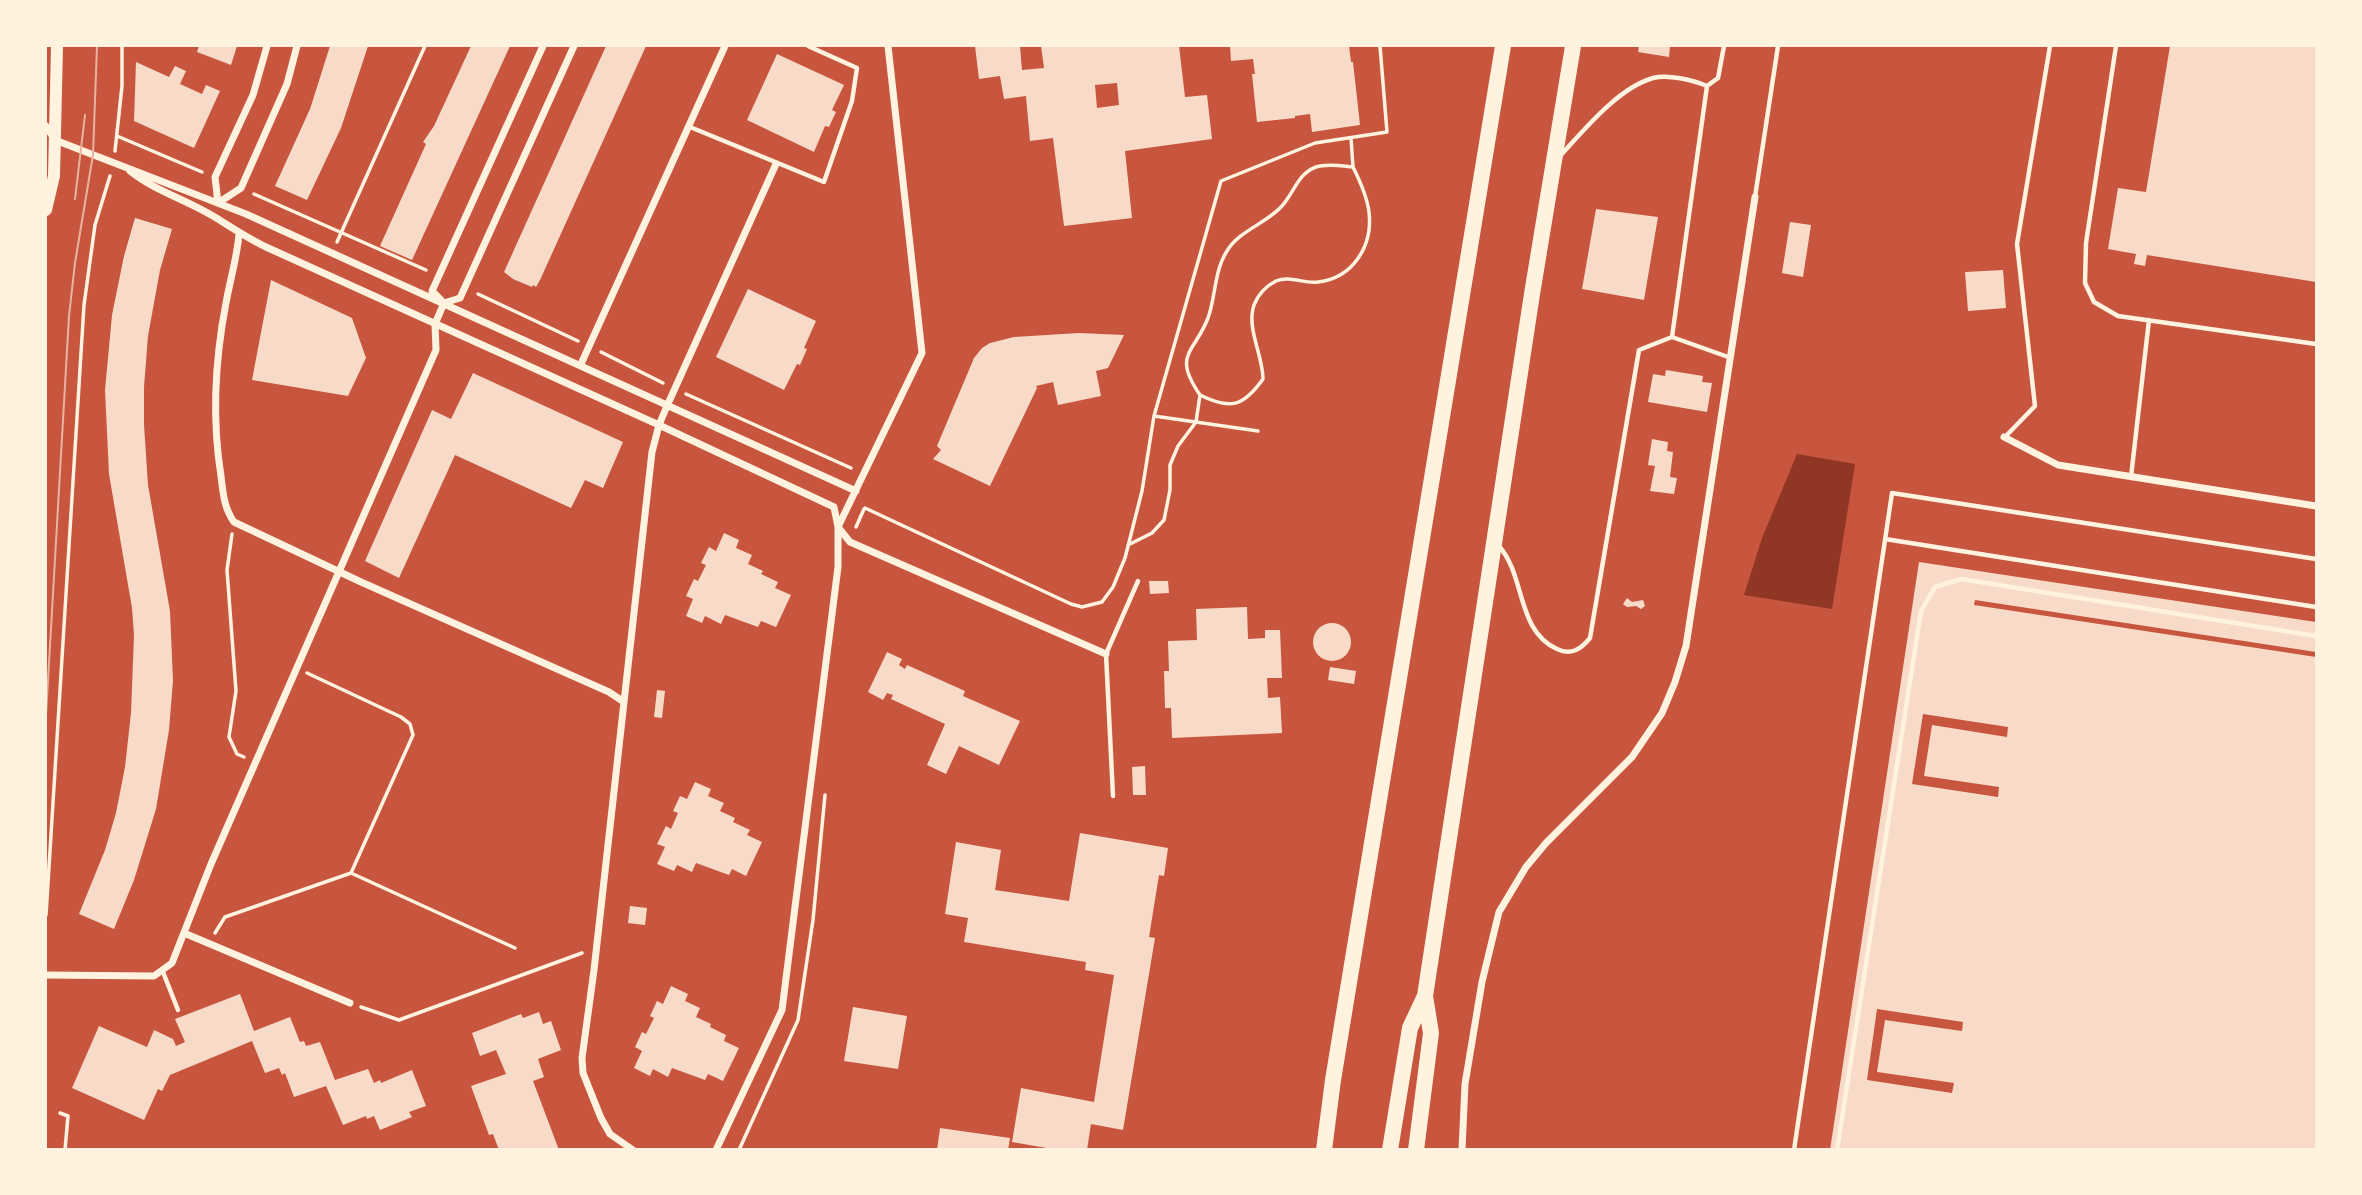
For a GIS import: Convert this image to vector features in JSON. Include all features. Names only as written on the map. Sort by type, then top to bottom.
[{"type":"highway","points":[[1324,1150],[1333,1080],[1503,46]]},
{"type":"highway","points":[[1390,1150],[1410,1028],[1425,996],[1573,46]]},
{"type":"highway","points":[[1416,1150],[1431,1033],[1425,996]]},
{"type":"main road","points":[[46,210],[54,176],[57,46]]},
{"type":"street","points":[[218,203],[215,177],[253,95],[267,46]]},
{"type":"street","points":[[212,215],[218,203],[241,188],[286,84],[297,46]]},
{"type":"street","points":[[444,303],[432,291],[543,46]]},
{"type":"street","points":[[46,975],[154,976],[172,963],[211,863],[436,350],[435,324],[444,303],[460,298],[573,46]]},
{"type":"street","points":[[581,364],[725,46]]},
{"type":"street","points":[[838,527],[922,353],[888,46]]},
{"type":"street","points":[[46,126],[55,140],[130,171],[151,176],[333,252],[856,491]]},
{"type":"street","points":[[633,1150],[610,1134],[591,1096],[583,1073],[582,1058],[652,452],[667,406],[776,164]]},
{"type":"street","points":[[130,171],[147,184],[212,215],[239,234],[659,425],[834,508],[838,527],[838,567],[782,1010],[716,1150]]},
{"type":"street","points":[[1461,1150],[1465,1084],[1482,982],[1499,912],[1526,867],[1546,843],[1632,757],[1662,713],[1675,682],[1686,646],[1755,197]]},
{"type":"street","points":[[239,234],[237,261],[226,303],[215,397],[218,458],[226,512],[234,522],[608,692],[624,702]]},
{"type":"street","points":[[2004,437],[2058,465],[2316,506]]},
{"type":"street","points":[[838,527],[850,542],[1106,654]]},
{"type":"street","points":[[184,933],[349,1003]]},
{"type":"lane","points":[[690,127],[824,182],[852,101],[857,68],[808,46]]},
{"type":"lane","points":[[1672,337],[1707,86],[1718,78],[1724,46]]},
{"type":"lane","points":[[1755,197],[1778,46]]},
{"type":"lane","points":[[2004,437],[2035,406],[2017,244],[2050,46]]},
{"type":"lane","points":[[2116,46],[2086,243],[2085,283],[2094,302],[2118,316],[2316,344]]},
{"type":"lane","points":[[1554,163],[1605,110],[1626,92],[1654,77],[1681,79],[1707,86]]},
{"type":"lane","points":[[2131,477],[2149,320]]},
{"type":"lane","points":[[1495,542],[1508,557],[1530,625],[1542,641],[1560,651],[1572,652],[1582,648],[1590,639],[1639,350],[1672,337],[1731,358]]},
{"type":"lane","points":[[1794,1150],[1892,493],[2316,559]]},
{"type":"lane","points":[[1885,539],[2316,607]]},
{"type":"lane","points":[[1837,1150],[1921,611],[1935,587],[1961,579],[2316,636]]},
{"type":"lane","points":[[1113,796],[1106,654],[1138,581]]},
{"type":"lane","points":[[163,972],[178,1010]]},
{"type":"path","points":[[115,156],[122,86],[122,46]]},
{"type":"path","points":[[333,252],[425,46]]},
{"type":"path","points":[[864,508],[1082,607],[1102,602],[1113,587],[1128,545],[1142,491],[1154,416],[1221,181],[1315,143],[1387,132],[1380,46]]},
{"type":"path","points":[[117,136],[215,177]]},
{"type":"path","points":[[1351,138],[1353,167],[1366,196],[1369,214],[1369,231],[1364,248],[1351,270],[1340,276],[1318,282],[1286,279],[1268,286],[1255,303],[1252,314],[1263,379],[1251,394],[1233,404],[1213,402],[1200,395],[1189,378],[1188,352],[1209,315],[1220,265],[1227,249],[1234,241],[1282,207],[1308,172],[1323,166],[1353,167]]},
{"type":"path","points":[[46,915],[83,305],[95,225],[110,175]]},
{"type":"path","points":[[1128,545],[1152,533],[1164,520],[1170,490],[1170,465],[1178,446],[1196,422],[1200,395]]},
{"type":"path","points":[[1154,416],[1258,431]]},
{"type":"path","points":[[234,522],[227,570],[236,691],[229,737],[237,754],[255,763]]},
{"type":"path","points":[[296,667],[401,717],[410,724],[413,735],[351,873]]},
{"type":"path","points":[[209,943],[225,918],[351,873],[515,948]]},
{"type":"path","points":[[349,1003],[399,1020],[596,948]]},
{"type":"path","points":[[60,1113],[68,1116],[65,1150]]},
{"type":"shaded area","points":[[1797,454],[1855,464],[1832,609],[1744,595],[1762,538]]},
{"type":"building","points":[[199,46],[237,46],[231,65],[197,52]]},
{"type":"building","points":[[330,46],[368,46],[341,128],[307,200],[275,186],[310,109]]},
{"type":"building","points":[[471,46],[510,46],[412,260],[380,246],[426,144],[423,142],[434,126]]},
{"type":"building","points":[[606,46],[646,46],[540,280],[536,287],[532,287],[504,272]]},
{"type":"building","points":[[975,46],[1020,46],[1022,70],[1044,68],[1041,46],[1179,46],[1185,97],[1207,95],[1212,139],[1125,151],[1132,218],[1064,226],[1053,138],[1030,141],[1026,96],[1004,99],[1000,76],[979,79]],"holes":[[[1117,83],[1119,105],[1097,108],[1095,85]]]},
{"type":"building","points":[[1230,46],[1349,46],[1360,125],[1312,132],[1310,114],[1257,122],[1253,59],[1231,61]]},
{"type":"building","points":[[1639,46],[1670,46],[1669,57],[1638,52]]},
{"type":"building","points":[[2170,46],[2316,46],[2316,282],[2147,255],[2145,266],[2134,264],[2136,254],[2108,249],[2118,188],[2146,192]]},
{"type":"building","points":[[777,54],[844,85],[832,110],[836,112],[829,127],[825,126],[814,152],[747,120]]},
{"type":"building","points":[[136,62],[169,77],[175,66],[186,71],[180,84],[202,94],[206,85],[220,91],[194,148],[134,121]]},
{"type":"building","points":[[1596,209],[1658,217],[1644,300],[1582,289]]},
{"type":"building","points":[[135,218],[172,229],[160,270],[148,336],[144,425],[148,485],[170,611],[173,681],[169,730],[156,809],[134,880],[114,929],[79,914],[105,850],[116,813],[131,713],[134,635],[132,608],[109,474],[105,390],[112,315]]},
{"type":"building","points":[[1790,222],[1811,225],[1803,277],[1782,273]]},
{"type":"building","points":[[2003,270],[2006,308],[1968,311],[1965,272]]},
{"type":"building","points":[[271,280],[352,318],[366,358],[348,396],[252,380]]},
{"type":"building","points":[[748,289],[816,321],[800,365],[797,364],[784,390],[716,357]]},
{"type":"building","points":[[1079,333],[1124,335],[1108,368],[1096,371],[1101,396],[1058,405],[1053,382],[1036,386],[990,486],[933,459],[941,450],[937,446],[974,358],[982,348],[990,343],[1014,337]]},
{"type":"building","points":[[1666,370],[1703,376],[1702,382],[1712,383],[1707,412],[1648,402],[1653,374],[1665,376]]},
{"type":"building","points":[[473,373],[623,442],[603,488],[585,480],[571,508],[455,455],[399,578],[365,561],[432,410],[451,419]]},
{"type":"building","points":[[1652,439],[1668,442],[1667,451],[1673,452],[1670,477],[1677,478],[1674,494],[1650,491],[1655,466],[1648,465]]},
{"type":"building","points":[[724,533],[739,540],[736,548],[752,555],[748,564],[778,582],[775,588],[791,595],[776,627],[761,621],[758,627],[725,615],[721,624],[705,616],[702,623],[686,616],[693,599],[686,596],[694,579],[698,581],[706,565],[701,563],[709,547],[716,551]]},
{"type":"building","points":[[1919,562],[2316,622],[2316,652],[1975,600],[1974,605],[2316,657],[2316,1150],[1830,1150]],"holes":[[[1923,714],[2008,727],[2007,737],[1932,725],[1924,776],[1999,787],[1998,797],[1912,784]],[[1877,1009],[1963,1022],[1962,1031],[1885,1020],[1877,1072],[1954,1083],[1952,1093],[1867,1080]]]},
{"type":"building","points":[[1149,581],[1168,581],[1169,593],[1150,594]]},
{"type":"building","points":[[1627,598],[1632,602],[1643,600],[1645,606],[1641,609],[1636,606],[1627,607],[1623,604]]},
{"type":"building","points":[[1247,607],[1248,639],[1265,638],[1265,630],[1280,630],[1282,678],[1267,678],[1268,698],[1280,697],[1282,733],[1172,738],[1171,708],[1165,708],[1164,671],[1169,671],[1168,641],[1197,640],[1196,609]]},
{"type":"building","points":[[1332,623],[1345,629],[1351,642],[1345,655],[1332,661],[1319,655],[1313,642],[1319,629]]},
{"type":"building","points":[[887,652],[902,659],[899,665],[905,669],[907,665],[965,691],[963,696],[1020,721],[999,765],[959,746],[946,774],[927,765],[945,724],[891,699],[893,695],[887,693],[883,700],[868,692]]},
{"type":"building","points":[[1330,667],[1356,671],[1354,684],[1328,680]]},
{"type":"building","points":[[657,690],[665,691],[662,718],[654,717]]},
{"type":"building","points":[[1145,766],[1146,795],[1133,795],[1132,767]]},
{"type":"building","points":[[695,782],[711,789],[708,796],[724,803],[720,811],[735,818],[733,822],[750,830],[747,835],[762,842],[746,876],[732,869],[729,875],[696,863],[692,872],[677,865],[674,871],[657,864],[665,847],[657,844],[666,826],[671,829],[678,813],[673,811],[680,796],[687,799]]},
{"type":"building","points":[[1080,833],[1168,848],[1164,876],[1159,875],[1149,937],[1155,938],[1123,1130],[1091,1124],[1087,1150],[1058,1150],[1012,1142],[1021,1088],[1094,1102],[1114,975],[1085,970],[1086,962],[964,942],[968,918],[945,914],[956,842],[1001,850],[995,890],[1069,901]]},
{"type":"building","points":[[630,906],[647,908],[645,925],[628,923]]},
{"type":"building","points":[[671,986],[688,994],[685,1001],[700,1008],[696,1017],[726,1035],[724,1041],[739,1048],[723,1081],[708,1074],[705,1080],[672,1068],[668,1077],[653,1069],[650,1076],[634,1068],[642,1051],[635,1047],[642,1032],[646,1034],[654,1018],[650,1016],[657,1001],[663,1004]]},
{"type":"building","points":[[240,994],[254,1031],[290,1017],[300,1042],[304,1041],[306,1046],[320,1042],[335,1080],[368,1069],[374,1083],[380,1080],[381,1083],[412,1070],[426,1106],[409,1112],[412,1117],[380,1130],[374,1116],[367,1119],[366,1116],[343,1125],[326,1086],[294,1097],[285,1073],[282,1075],[279,1068],[265,1073],[252,1041],[170,1075],[162,1091],[158,1089],[144,1120],[72,1088],[99,1026],[147,1047],[154,1030],[173,1039],[176,1046],[185,1042],[175,1019]]},
{"type":"building","points":[[853,1007],[907,1016],[898,1069],[844,1061]]},
{"type":"building","points":[[539,1012],[543,1024],[551,1021],[561,1050],[538,1059],[544,1077],[533,1081],[559,1150],[499,1150],[493,1134],[489,1135],[471,1086],[506,1074],[496,1050],[480,1056],[472,1033],[521,1014],[523,1018]]},
{"type":"building","points":[[940,1128],[1010,1138],[1008,1150],[937,1150]]},
{"type":"tram line","points":[[46,715],[69,316],[93,155],[97,46]]},
{"type":"tram line","points":[[75,199],[85,115]]}]
